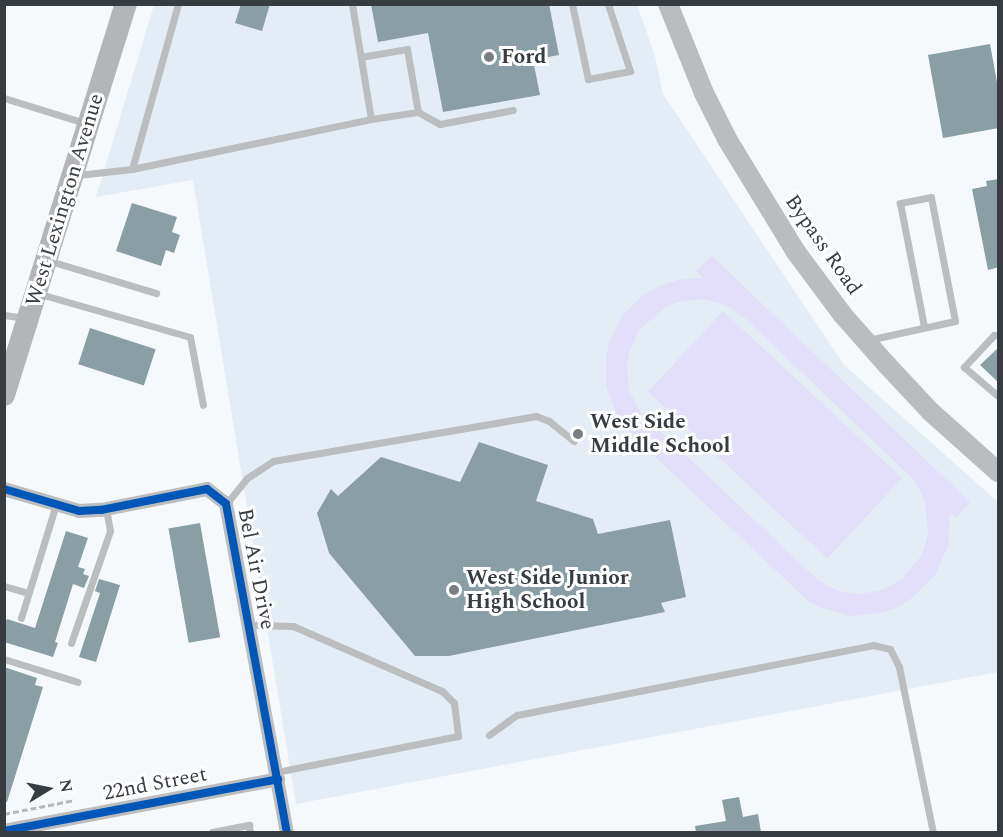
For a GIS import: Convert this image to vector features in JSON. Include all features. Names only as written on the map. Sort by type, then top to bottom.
[{"type":"main road","name":"West Lexington Avenue","points":[[4,394],[126,4]]},
{"type":"main road","name":"Bypass Road","points":[[668,4],[704,93],[752,183],[796,252],[866,341],[932,412],[999,472]]},
{"type":"street","name":"Bel Air Drive","points":[[4,489],[79,511],[106,509],[207,489],[226,504],[287,832]]},
{"type":"street","name":"22nd Street","points":[[4,831],[60,827],[277,775]]},
{"type":"lane","points":[[132,168],[178,4]]},
{"type":"lane","points":[[352,4],[371,118]]},
{"type":"lane","points":[[572,4],[588,79],[630,71],[608,4]]},
{"type":"lane","points":[[361,57],[407,49],[418,112]]},
{"type":"lane","points":[[4,98],[89,124]]},
{"type":"lane","points":[[73,176],[132,168],[371,118],[418,112],[440,124],[513,110]]},
{"type":"lane","points":[[866,341],[955,321],[931,197],[900,203],[924,327]]},
{"type":"lane","points":[[46,260],[156,293]]},
{"type":"lane","points":[[36,293],[190,337],[203,405]]},
{"type":"lane","points":[[4,315],[28,319]]},
{"type":"lane","points":[[999,335],[994,335],[964,367],[999,396]]},
{"type":"lane","points":[[226,504],[247,478],[273,461],[284,459],[536,416],[549,421],[574,441]]},
{"type":"lane","points":[[21,618],[56,504]]},
{"type":"lane","points":[[71,643],[110,531],[106,509]]},
{"type":"lane","points":[[4,586],[28,593]]},
{"type":"lane","points":[[249,625],[293,626],[442,691],[454,703],[458,736],[277,775]]},
{"type":"lane","points":[[489,735],[517,715],[873,645],[890,649],[899,668],[933,832]]},
{"type":"lane","points":[[4,659],[78,682]]},
{"type":"lane","points":[[212,832],[249,825],[250,832]]},
{"type":"path","points":[[4,814],[75,801]]},
{"type":"shaded area","name":"West Side Middle School","points":[[154,5],[637,5],[655,56],[663,94],[844,365],[998,502],[998,672],[296,804],[193,180],[96,197]]},
{"type":"shaded area","points":[[712,256],[970,502],[956,518],[950,513],[948,546],[935,575],[912,598],[898,607],[884,612],[852,616],[821,608],[807,600],[633,436],[616,413],[606,386],[606,357],[609,343],[621,317],[641,297],[654,288],[681,279],[703,278],[696,271]],"holes":[[[702,299],[726,305],[746,319],[915,481],[925,501],[928,534],[922,555],[901,580],[882,590],[860,594],[838,591],[819,581],[640,412],[629,390],[627,365],[629,353],[639,330],[666,307],[678,302]]]},
{"type":"shaded area","points":[[723,311],[902,478],[827,559],[648,391]]},
{"type":"building","points":[[241,4],[270,4],[262,31],[235,23]]},
{"type":"building","name":"Ford","points":[[371,4],[549,4],[559,55],[533,60],[540,95],[443,112],[428,33],[378,42]]},
{"type":"building","points":[[990,44],[999,93],[999,128],[943,138],[928,55]]},
{"type":"building","points":[[999,179],[999,267],[988,270],[972,189],[987,186],[986,181]]},
{"type":"building","points":[[132,203],[177,217],[172,232],[180,235],[174,253],[166,250],[161,266],[116,251]]},
{"type":"building","points":[[90,328],[156,349],[144,385],[78,364]]},
{"type":"building","points":[[999,347],[999,383],[980,365]]},
{"type":"building","points":[[479,442],[548,465],[536,501],[593,519],[598,534],[670,520],[686,597],[661,603],[665,612],[449,656],[415,656],[329,553],[317,513],[331,489],[338,496],[381,457],[460,482]]},
{"type":"building","points":[[200,523],[220,637],[189,643],[168,529]]},
{"type":"building","points":[[66,531],[88,538],[78,567],[85,569],[83,574],[89,576],[84,588],[73,584],[55,642],[58,643],[53,657],[4,642],[4,626],[7,619],[35,628]]},
{"type":"building","points":[[99,579],[120,585],[96,662],[79,657],[100,593],[95,591]]},
{"type":"building","points":[[4,667],[37,678],[35,685],[43,687],[7,802],[4,802]]},
{"type":"building","points":[[739,797],[743,817],[758,814],[761,832],[696,832],[695,826],[726,821],[722,800]]},
{"type":"cycle path","points":[[4,489],[79,511],[101,510],[207,489],[226,504],[287,832]]},
{"type":"cycle path","points":[[4,831],[278,779]]},
{"type":"place","name":"Ford","points":[[489,57]]},
{"type":"place","name":"West Side Middle School","points":[[578,434]]},
{"type":"place","name":"West Side Junior High School","points":[[454,590]]}]
